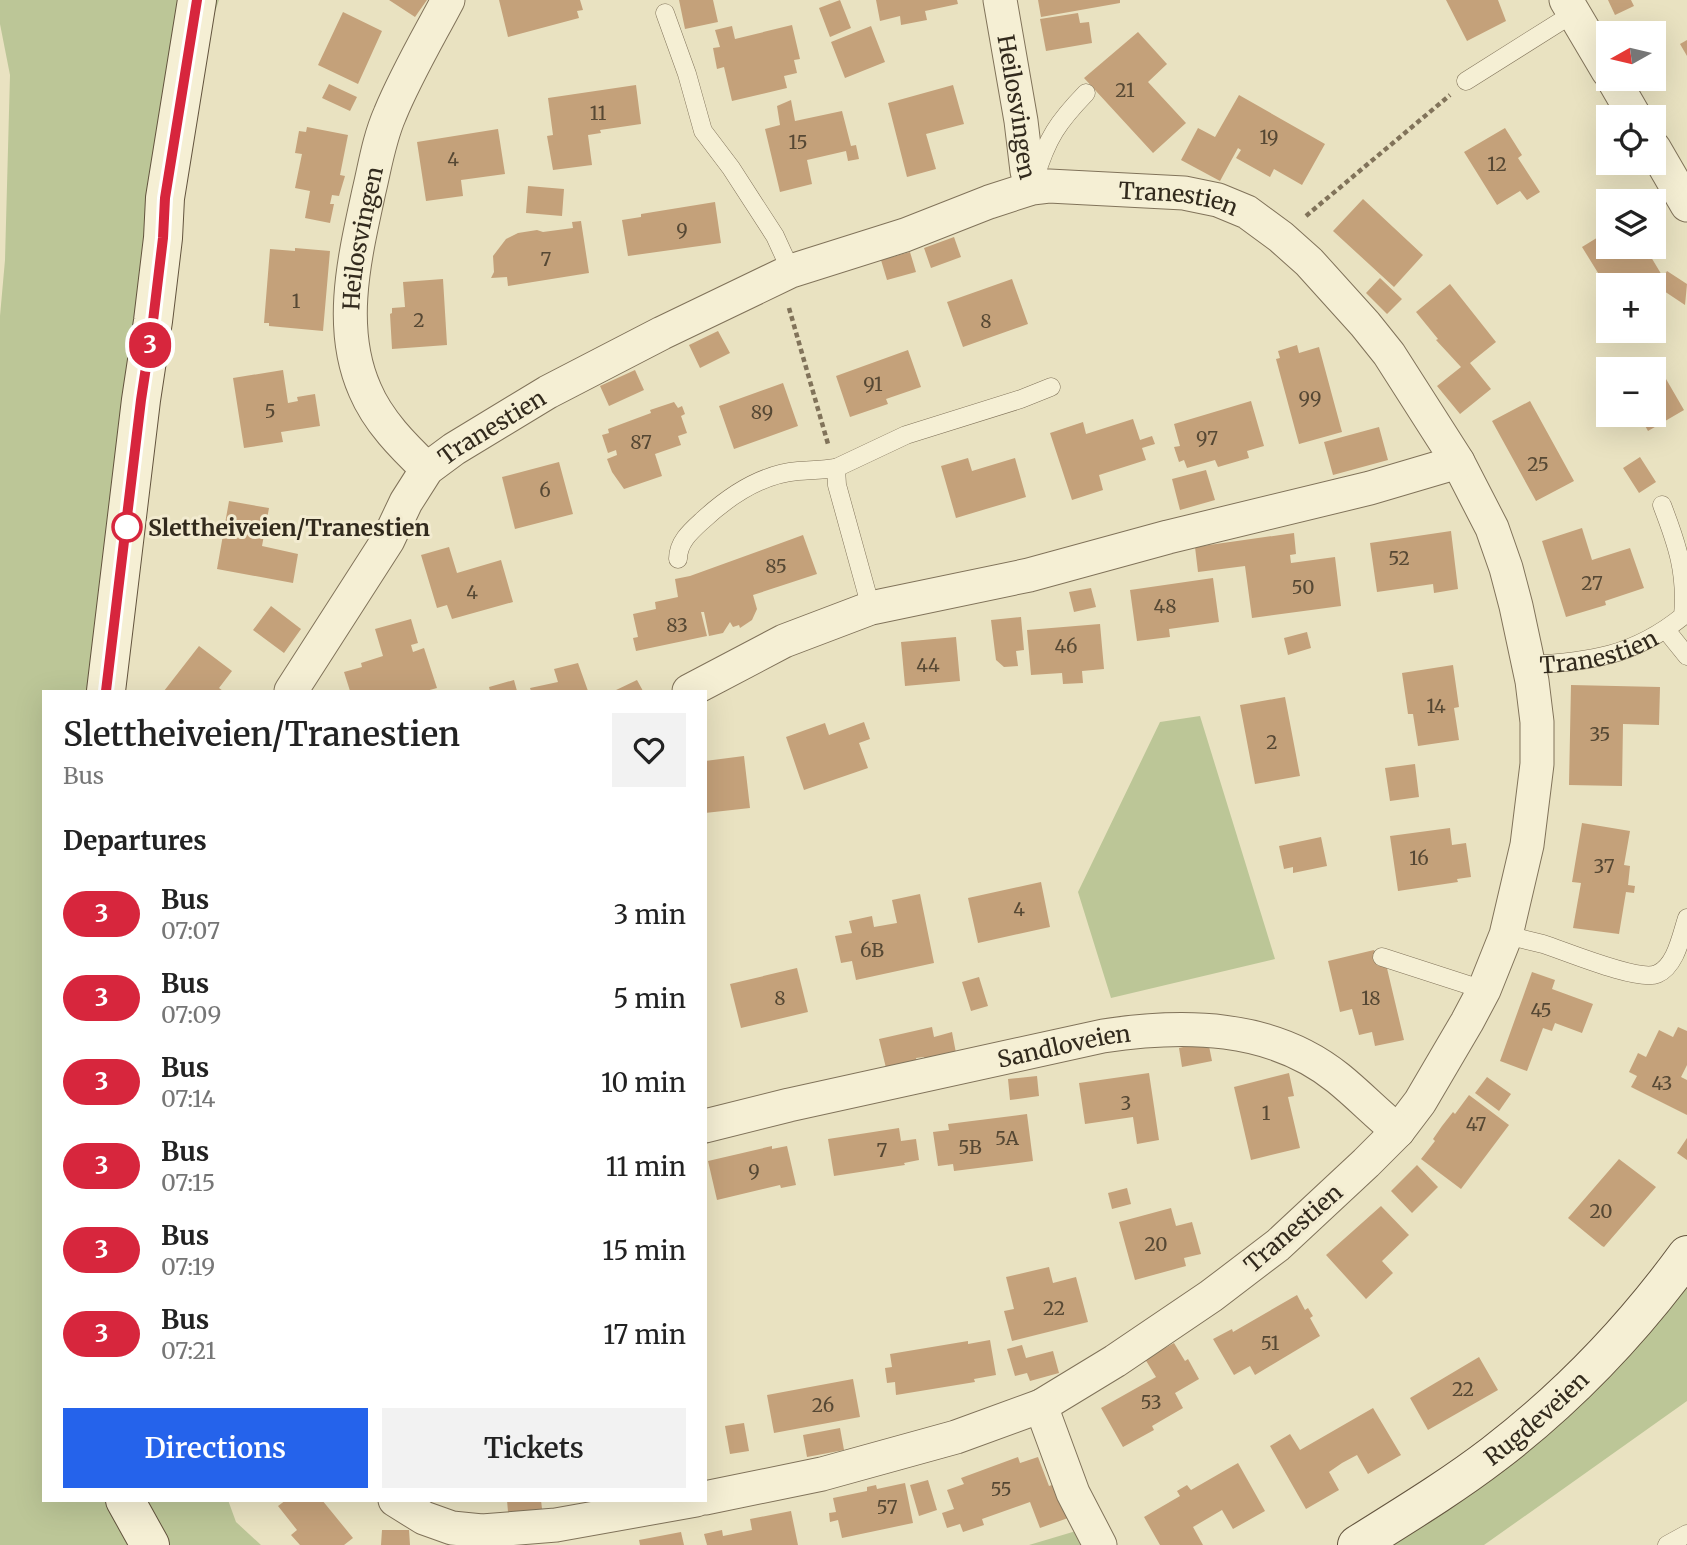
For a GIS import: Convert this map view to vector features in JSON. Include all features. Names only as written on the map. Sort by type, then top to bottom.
[{"type":"street","points":[[106,690],[163,238],[165,198],[197,0]]},
{"type":"street","name":"Heilosvingen","points":[[427,469],[382,420],[365,392],[356,366],[350,325],[359,237],[378,150],[389,116],[448,0]]},
{"type":"street","name":"Heilosvingen","points":[[999,0],[1032,188]]},
{"type":"street","points":[[1570,7],[1596,51]]},
{"type":"street","points":[[1666,169],[1687,205]]},
{"type":"street","name":"Tranestien","points":[[292,690],[388,540],[406,502],[427,469],[453,449],[548,392],[791,271],[905,235],[1032,188],[1049,186],[1184,192],[1218,200],[1247,212],[1282,237],[1317,271],[1389,354],[1458,462],[1492,528],[1516,606],[1537,722],[1537,764],[1527,845],[1506,935],[1484,990],[1420,1102],[1398,1131],[1311,1215],[1246,1270],[1115,1361],[1041,1405],[956,1437],[822,1474],[707,1498]]},
{"type":"street","points":[[692,690],[784,641],[871,608],[1029,575],[1168,537],[1370,488],[1458,462]]},
{"type":"street","name":"Sandloveien","points":[[707,1126],[1103,1036],[1141,1030],[1184,1029],[1222,1030],[1282,1045],[1337,1076],[1398,1131]]},
{"type":"street","name":"Rugdeveien","points":[[1357,1545],[1473,1469],[1541,1415],[1681,1272]]},
{"type":"street","points":[[1041,1405],[1073,1493],[1100,1545]]},
{"type":"street","points":[[126,1502],[150,1545]]},
{"type":"street","points":[[398,1502],[424,1518],[452,1528],[482,1531],[556,1525],[685,1502]]},
{"type":"lane","points":[[1466,81],[1570,7]]},
{"type":"lane","points":[[665,13],[687,74],[703,131],[731,168],[775,236],[791,271]]},
{"type":"lane","name":"Heilosvingen","points":[[1032,188],[1043,151],[1050,138],[1061,119],[1086,93]]},
{"type":"lane","points":[[678,559],[678,550],[689,533],[721,503],[741,490],[796,471],[836,468],[906,435],[1051,387]]},
{"type":"lane","points":[[836,468],[837,485],[871,608]]},
{"type":"lane","name":"Tranestien","points":[[1528,665],[1597,659],[1643,643],[1666,630],[1682,616],[1684,573],[1679,548],[1662,505]]},
{"type":"lane","name":"Tranestien","points":[[1666,630],[1687,656]]},
{"type":"lane","points":[[1506,935],[1646,976],[1657,974],[1667,966],[1678,947],[1687,918]]},
{"type":"lane","points":[[1382,957],[1484,990]]},
{"type":"lane","points":[[1667,1545],[1687,1534]]},
{"type":"path","points":[[1282,237],[1466,81]]},
{"type":"path","points":[[788,305],[823,427]]},
{"type":"green space","points":[[0,0],[219,0],[204,45],[115,690],[42,690],[42,1502],[229,1502],[236,1522],[261,1545],[0,1545],[0,316],[5,260],[10,75],[0,24]]},
{"type":"green space","points":[[1200,716],[1275,959],[1111,998],[1078,892],[1160,722]]},
{"type":"green space","points":[[1687,1269],[1687,1401],[1484,1545],[1374,1545]]},
{"type":"green space","points":[[1076,1531],[1081,1545],[1029,1545]]},
{"type":"building","points":[[389,0],[427,0],[415,17]]},
{"type":"building","points":[[499,0],[580,0],[583,10],[577,11],[579,18],[508,37]]},
{"type":"building","points":[[679,0],[713,0],[718,22],[685,29]]},
{"type":"building","points":[[840,0],[851,28],[830,37],[819,8]]},
{"type":"building","points":[[876,0],[957,0],[958,4],[925,11],[927,20],[901,25],[900,16],[880,21]]},
{"type":"building","points":[[1038,0],[1120,0],[1120,3],[1041,17]]},
{"type":"building","points":[[1446,0],[1498,0],[1506,21],[1467,41]]},
{"type":"building","points":[[1608,0],[1631,0],[1634,6],[1615,15]]},
{"type":"building","points":[[343,12],[382,31],[358,84],[318,65]]},
{"type":"building","points":[[1078,13],[1080,23],[1089,22],[1092,43],[1046,51],[1040,19]]},
{"type":"building","points":[[792,25],[800,59],[794,60],[797,73],[784,76],[787,88],[732,101],[724,67],[717,69],[713,48],[720,47],[715,30],[732,26],[735,39]]},
{"type":"building","points":[[871,26],[885,62],[845,78],[831,42]]},
{"type":"building","points":[[1138,32],[1167,64],[1148,82],[1186,123],[1153,153],[1084,78]]},
{"type":"building","points":[[1687,40],[1687,56],[1680,44]]},
{"type":"building","points":[[329,84],[357,97],[350,111],[322,98]]},
{"type":"building","points":[[636,85],[641,124],[600,130],[601,133],[588,135],[592,165],[553,170],[547,136],[553,135],[548,98]]},
{"type":"building","points":[[953,85],[964,124],[926,134],[936,169],[907,177],[888,103]]},
{"type":"building","points":[[1239,95],[1325,144],[1302,185],[1274,169],[1270,177],[1236,158],[1241,150],[1238,148],[1220,181],[1181,160],[1198,128],[1215,137]]},
{"type":"building","points":[[791,100],[795,121],[842,111],[851,146],[856,145],[859,159],[848,161],[846,151],[807,160],[812,184],[780,192],[765,129],[780,125],[777,106]]},
{"type":"building","points":[[307,127],[348,135],[340,175],[345,176],[339,196],[332,195],[330,204],[334,204],[330,223],[305,218],[310,191],[295,188],[302,154],[295,153],[299,131],[306,132]]},
{"type":"building","points":[[1505,128],[1522,155],[1518,158],[1540,192],[1527,200],[1520,191],[1497,205],[1464,152]]},
{"type":"building","points":[[498,129],[505,174],[461,180],[463,196],[426,201],[417,142]]},
{"type":"building","points":[[528,186],[564,189],[562,216],[526,213]]},
{"type":"building","points":[[1363,199],[1423,255],[1394,287],[1333,231]]},
{"type":"building","points":[[715,202],[721,243],[628,256],[622,220],[641,217],[641,214]]},
{"type":"building","points":[[581,221],[589,273],[508,286],[507,277],[491,278],[494,272],[493,256],[506,239],[518,233],[573,228],[572,222]]},
{"type":"building","points":[[954,237],[961,257],[931,268],[924,248]]},
{"type":"building","points":[[1596,238],[1596,259],[1652,259],[1661,273],[1598,273],[1582,247]]},
{"type":"building","points":[[295,248],[330,251],[323,331],[269,326],[269,323],[264,323],[270,249],[295,251]]},
{"type":"building","points":[[910,252],[916,272],[887,280],[881,260]]},
{"type":"building","points":[[1667,271],[1687,284],[1685,305],[1666,292]]},
{"type":"building","points":[[1380,278],[1402,299],[1387,314],[1366,293]]},
{"type":"building","points":[[443,279],[447,345],[392,349],[390,314],[392,308],[405,307],[403,282]]},
{"type":"building","points":[[1012,279],[1028,324],[963,347],[947,302]]},
{"type":"building","points":[[1450,284],[1496,342],[1470,363],[1491,389],[1460,414],[1437,386],[1461,367],[1436,340],[1438,339],[1416,312]]},
{"type":"building","points":[[718,331],[730,353],[700,368],[689,345]]},
{"type":"building","points":[[1297,345],[1299,353],[1319,347],[1342,432],[1299,444],[1276,359],[1280,358],[1278,351]]},
{"type":"building","points":[[908,350],[921,387],[886,399],[888,404],[850,417],[836,376]]},
{"type":"building","points":[[283,370],[288,403],[298,401],[297,397],[315,394],[320,426],[281,432],[283,442],[244,448],[233,378]]},
{"type":"building","points":[[635,370],[644,390],[609,406],[600,386]]},
{"type":"building","points":[[1666,379],[1684,410],[1666,420]]},
{"type":"building","points":[[783,383],[798,426],[734,449],[719,406]]},
{"type":"building","points":[[1251,401],[1264,446],[1247,451],[1249,458],[1218,467],[1215,460],[1187,468],[1184,460],[1179,462],[1174,447],[1180,446],[1174,424]]},
{"type":"building","points":[[1530,401],[1574,481],[1536,501],[1492,421]]},
{"type":"building","points":[[674,402],[678,408],[682,406],[685,414],[681,416],[687,433],[678,436],[681,445],[655,454],[662,476],[624,489],[607,459],[617,455],[616,450],[608,453],[602,435],[609,433],[608,429]]},
{"type":"building","points":[[1133,419],[1140,440],[1152,436],[1155,444],[1142,448],[1146,460],[1099,475],[1103,490],[1072,500],[1050,433],[1083,422],[1086,434]]},
{"type":"building","points":[[1379,427],[1388,460],[1333,475],[1324,442]]},
{"type":"building","points":[[1640,457],[1656,482],[1639,493],[1623,468]]},
{"type":"building","points":[[968,458],[972,471],[1015,458],[1026,497],[956,518],[941,466]]},
{"type":"building","points":[[559,462],[573,514],[515,529],[502,477]]},
{"type":"building","points":[[1206,470],[1215,500],[1180,510],[1172,479]]},
{"type":"building","points":[[229,501],[269,508],[262,546],[298,554],[293,583],[217,569]]},
{"type":"building","points":[[1582,528],[1592,560],[1630,548],[1644,588],[1605,601],[1606,605],[1566,617],[1542,541]]},
{"type":"building","points":[[1451,531],[1458,589],[1434,593],[1433,584],[1377,592],[1370,543]]},
{"type":"building","points":[[1294,533],[1296,554],[1290,555],[1291,563],[1335,557],[1341,606],[1252,618],[1245,566],[1198,572],[1195,547]]},
{"type":"building","points":[[803,535],[817,574],[753,595],[757,609],[752,620],[740,628],[739,625],[733,627],[730,622],[723,633],[709,636],[704,612],[701,612],[707,636],[636,651],[633,638],[638,637],[633,614],[656,609],[655,602],[678,597],[675,579]]},
{"type":"building","points":[[449,547],[457,573],[501,560],[513,602],[452,619],[447,605],[437,608],[421,555]]},
{"type":"building","points":[[1213,578],[1219,622],[1169,629],[1170,637],[1137,641],[1130,590]]},
{"type":"building","points":[[1091,588],[1096,607],[1074,612],[1069,592]]},
{"type":"building","points":[[271,606],[301,629],[284,653],[253,630]]},
{"type":"building","points":[[1021,617],[1024,650],[1016,651],[1018,666],[1004,667],[996,660],[991,620]]},
{"type":"building","points":[[411,619],[418,643],[411,645],[413,652],[424,648],[437,688],[350,690],[344,672],[362,667],[361,663],[383,656],[375,629]]},
{"type":"building","points":[[1100,624],[1104,669],[1082,671],[1083,683],[1063,684],[1062,673],[1031,675],[1027,630]]},
{"type":"building","points":[[1307,632],[1311,648],[1288,655],[1284,638]]},
{"type":"building","points":[[956,637],[960,681],[905,686],[901,642]]},
{"type":"building","points":[[199,646],[232,671],[219,688],[222,690],[165,690]]},
{"type":"building","points":[[578,663],[588,690],[531,690],[530,688],[558,682],[554,669]]},
{"type":"building","points":[[1453,665],[1459,707],[1454,708],[1459,740],[1418,746],[1413,714],[1408,714],[1402,673]]},
{"type":"building","points":[[514,680],[517,690],[490,690],[489,687]]},
{"type":"building","points":[[637,680],[642,690],[616,690]]},
{"type":"building","points":[[1571,685],[1660,687],[1659,725],[1623,724],[1622,786],[1569,785]]},
{"type":"building","points":[[1285,697],[1300,776],[1255,784],[1240,705]]},
{"type":"building","points":[[864,722],[870,739],[859,743],[868,768],[804,790],[786,737],[825,723],[829,735]]},
{"type":"building","points":[[744,756],[750,808],[707,813],[707,761]]},
{"type":"building","points":[[1415,764],[1419,797],[1390,801],[1385,768]]},
{"type":"building","points":[[1582,823],[1630,831],[1624,865],[1630,866],[1628,885],[1635,886],[1634,893],[1626,892],[1619,934],[1573,928],[1581,883],[1572,882]]},
{"type":"building","points":[[1450,828],[1452,845],[1466,843],[1471,877],[1457,879],[1458,882],[1398,891],[1390,836]]},
{"type":"building","points":[[1321,837],[1327,866],[1293,873],[1293,867],[1284,869],[1279,846]]},
{"type":"building","points":[[1041,882],[1050,927],[978,943],[968,898]]},
{"type":"building","points":[[920,894],[934,963],[856,980],[852,961],[841,963],[835,936],[852,933],[849,921],[872,916],[874,927],[897,923],[892,900]]},
{"type":"building","points":[[1374,950],[1378,966],[1386,964],[1404,1040],[1375,1046],[1372,1032],[1359,1035],[1352,1009],[1340,1012],[1328,961]]},
{"type":"building","points":[[797,968],[808,1012],[741,1028],[730,984]]},
{"type":"building","points":[[1532,972],[1555,980],[1552,989],[1593,1004],[1582,1033],[1555,1023],[1552,1031],[1543,1028],[1527,1071],[1500,1061]]},
{"type":"building","points":[[979,977],[988,1006],[971,1011],[962,982]]},
{"type":"building","points":[[932,1027],[934,1037],[952,1032],[956,1053],[925,1060],[924,1057],[916,1058],[917,1061],[886,1068],[879,1039]]},
{"type":"building","points":[[1678,1027],[1687,1031],[1687,1065],[1681,1077],[1687,1080],[1687,1115],[1631,1087],[1637,1076],[1629,1072],[1638,1053],[1646,1057],[1659,1030],[1673,1037]]},
{"type":"building","points":[[1208,1041],[1212,1061],[1182,1067],[1179,1048]]},
{"type":"building","points":[[1149,1073],[1159,1140],[1137,1144],[1133,1117],[1085,1124],[1079,1083]]},
{"type":"building","points":[[1289,1073],[1294,1096],[1288,1097],[1300,1148],[1251,1160],[1234,1087]]},
{"type":"building","points":[[1037,1076],[1039,1096],[1010,1100],[1008,1079]]},
{"type":"building","points":[[1487,1077],[1511,1094],[1499,1111],[1475,1093]]},
{"type":"building","points":[[1469,1095],[1509,1125],[1461,1189],[1421,1159],[1435,1141],[1433,1139],[1442,1126]]},
{"type":"building","points":[[1027,1114],[1033,1161],[954,1171],[953,1164],[938,1166],[933,1132],[949,1130],[948,1124]]},
{"type":"building","points":[[899,1128],[901,1141],[916,1139],[919,1160],[904,1163],[905,1165],[834,1176],[828,1139]]},
{"type":"building","points":[[1687,1138],[1687,1160],[1677,1153]]},
{"type":"building","points":[[772,1146],[772,1149],[787,1146],[796,1185],[781,1188],[780,1185],[717,1200],[708,1161]]},
{"type":"building","points":[[1619,1159],[1656,1187],[1604,1247],[1568,1218]]},
{"type":"building","points":[[1417,1165],[1438,1187],[1412,1213],[1391,1191]]},
{"type":"building","points":[[1127,1188],[1131,1204],[1112,1209],[1108,1193]]},
{"type":"building","points":[[1381,1206],[1409,1235],[1382,1261],[1393,1273],[1366,1299],[1326,1255]]},
{"type":"building","points":[[1171,1208],[1176,1226],[1192,1222],[1201,1254],[1184,1258],[1186,1266],[1135,1280],[1119,1222]]},
{"type":"building","points":[[1049,1267],[1053,1283],[1076,1277],[1088,1322],[1012,1341],[1004,1311],[1014,1309],[1006,1277]]},
{"type":"building","points":[[1297,1295],[1305,1310],[1308,1308],[1313,1316],[1310,1318],[1320,1336],[1255,1375],[1250,1366],[1234,1375],[1213,1339],[1232,1329],[1233,1332]]},
{"type":"building","points":[[990,1340],[996,1375],[974,1379],[975,1382],[896,1395],[895,1382],[887,1383],[885,1368],[892,1367],[890,1354]]},
{"type":"building","points":[[1174,1343],[1185,1361],[1188,1359],[1199,1379],[1175,1393],[1183,1408],[1152,1426],[1154,1430],[1123,1447],[1101,1408],[1156,1377],[1145,1359]]},
{"type":"building","points":[[1022,1345],[1026,1358],[1053,1351],[1059,1373],[1030,1381],[1027,1373],[1015,1376],[1007,1349]]},
{"type":"building","points":[[1479,1357],[1498,1390],[1428,1430],[1410,1398]]},
{"type":"building","points":[[853,1379],[860,1417],[774,1433],[767,1395]]},
{"type":"building","points":[[1373,1408],[1401,1455],[1368,1474],[1357,1455],[1342,1463],[1329,1472],[1339,1490],[1306,1509],[1270,1446],[1290,1434],[1300,1450]]},
{"type":"building","points":[[744,1423],[749,1451],[730,1454],[725,1426]]},
{"type":"building","points":[[840,1428],[844,1450],[807,1457],[803,1435]]},
{"type":"building","points":[[1018,1457],[1020,1463],[1038,1457],[1049,1486],[1055,1484],[1068,1518],[1040,1528],[1030,1502],[982,1519],[984,1525],[963,1532],[960,1524],[947,1528],[942,1513],[954,1509],[947,1490],[964,1484],[961,1478]]},
{"type":"building","points":[[1238,1463],[1265,1511],[1233,1529],[1222,1510],[1193,1527],[1203,1545],[1160,1545],[1144,1517],[1180,1496],[1177,1491],[1187,1485],[1191,1490]]},
{"type":"building","points":[[928,1480],[937,1510],[919,1516],[910,1485]]},
{"type":"building","points":[[905,1483],[913,1523],[842,1538],[838,1520],[830,1522],[829,1513],[836,1512],[833,1498],[867,1491],[867,1487],[876,1485],[877,1489]]},
{"type":"building","points":[[283,1502],[324,1502],[353,1538],[344,1545],[300,1545],[291,1535],[297,1530],[278,1506]]},
{"type":"building","points":[[507,1502],[541,1502],[542,1509],[508,1512]]},
{"type":"building","points":[[791,1511],[798,1545],[707,1545],[704,1534],[722,1530],[723,1536],[752,1530],[750,1519]]},
{"type":"building","points":[[382,1530],[409,1530],[410,1545],[381,1545]]},
{"type":"building","points":[[681,1532],[684,1545],[640,1545],[639,1540]]},
{"type":"bus line","name":"3","points":[[106,690],[163,238],[165,198],[197,0]]},
{"type":"place","name":"Slettheiveien/Tranestien","points":[[127,527]]}]
